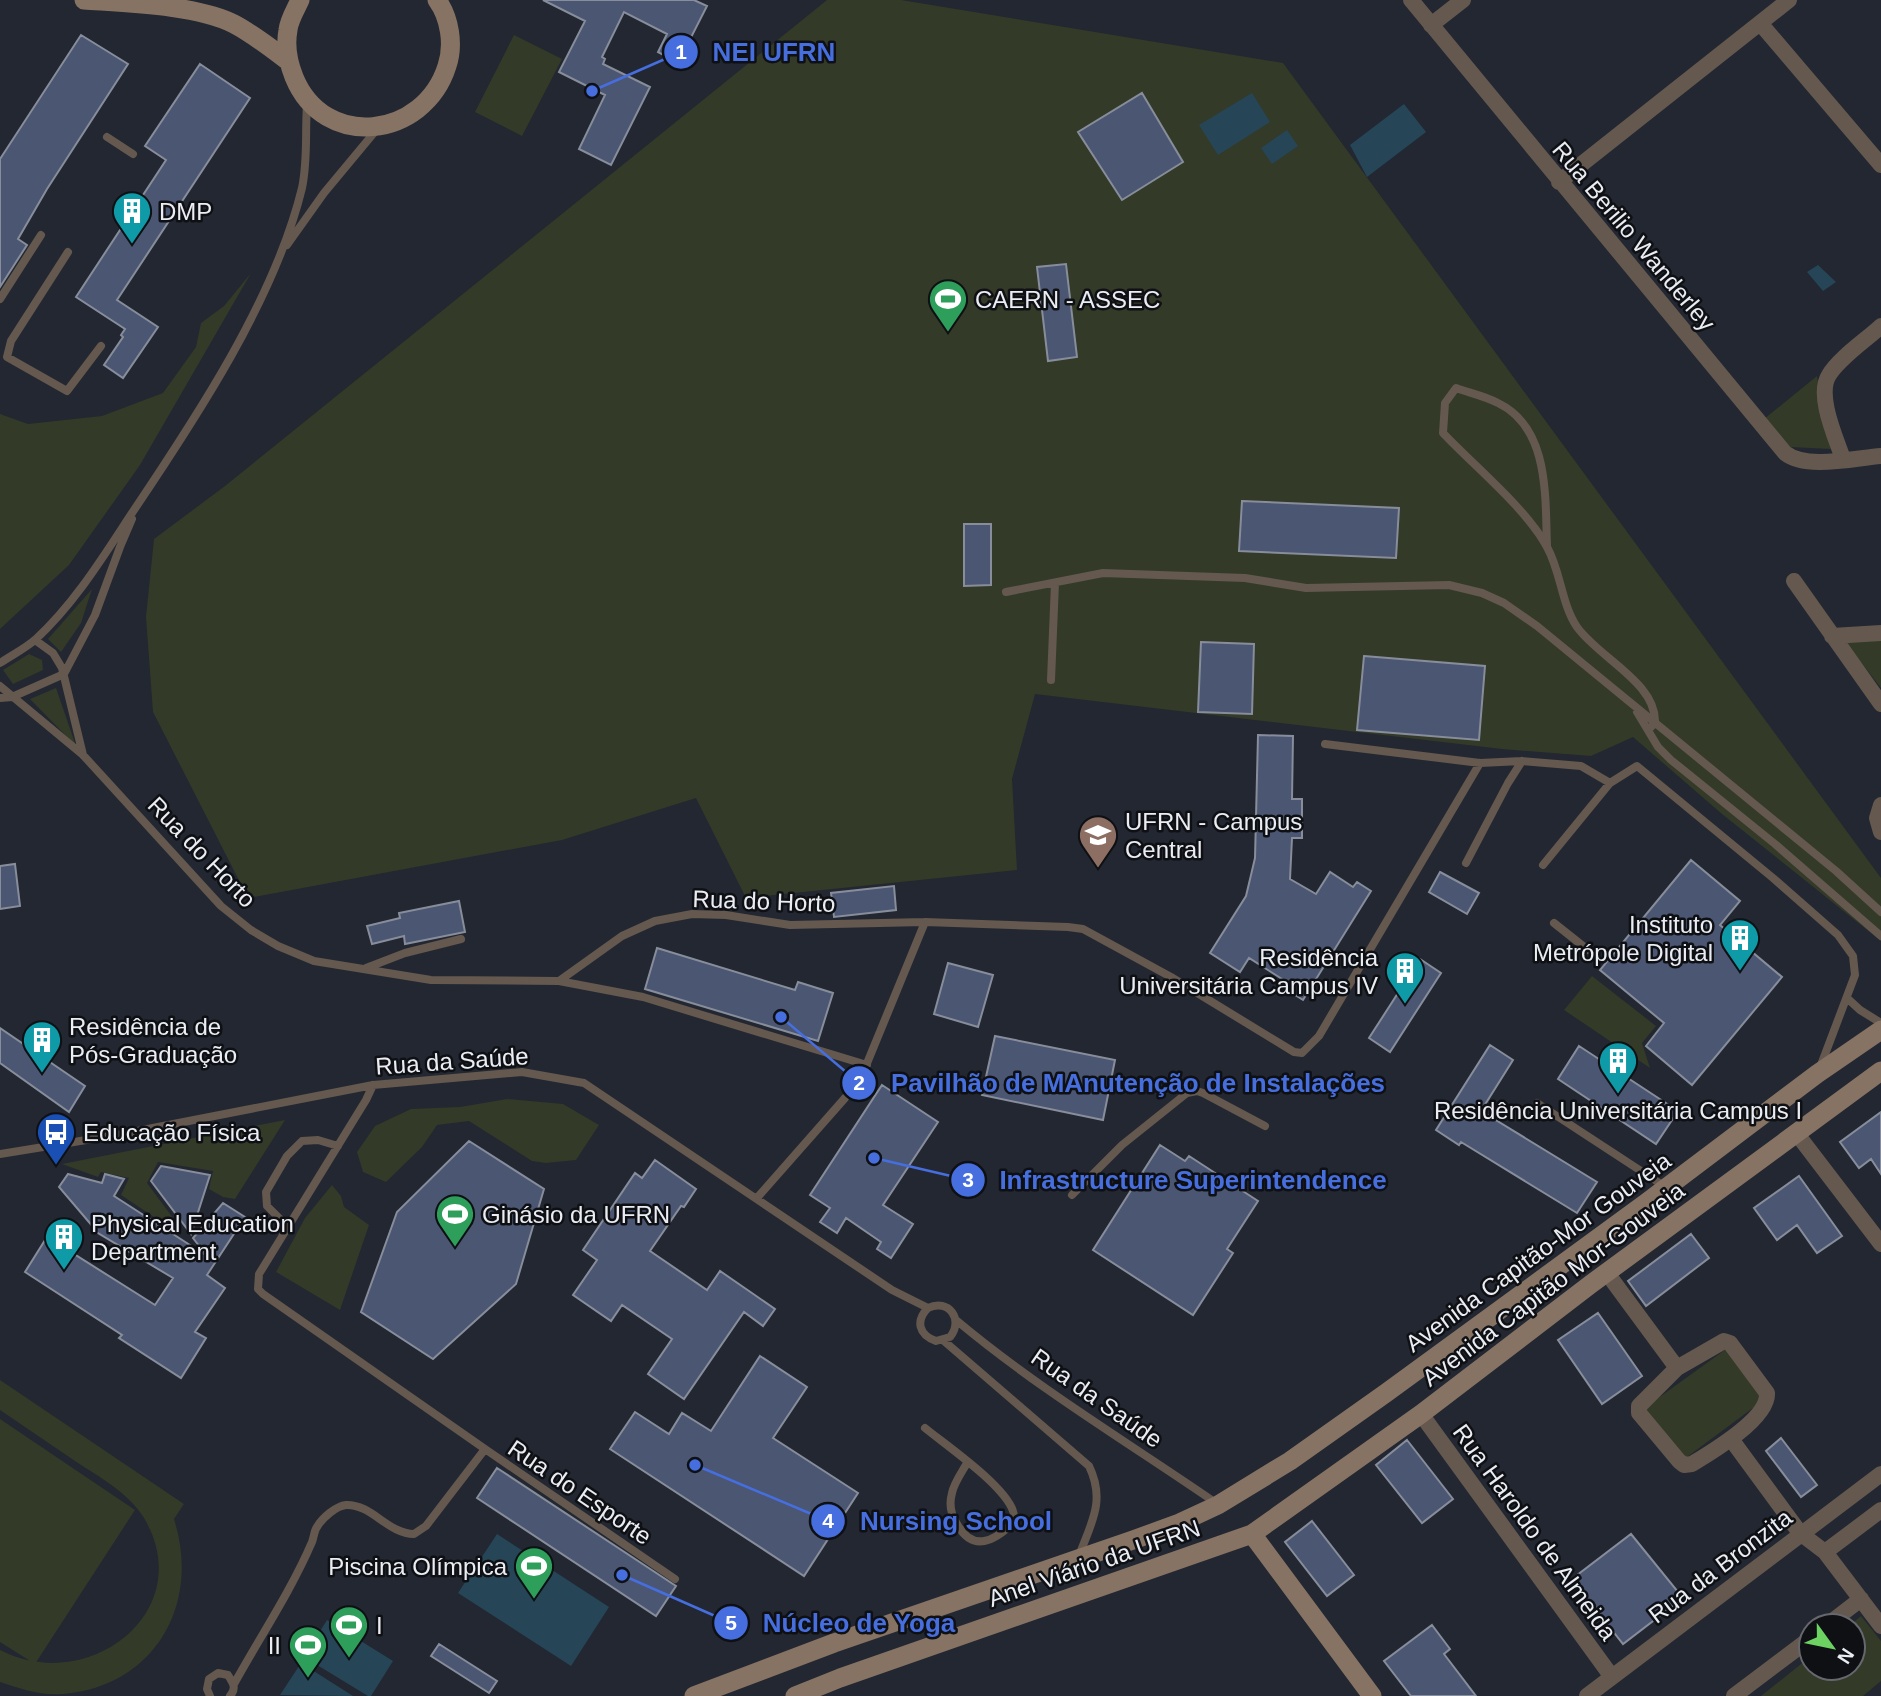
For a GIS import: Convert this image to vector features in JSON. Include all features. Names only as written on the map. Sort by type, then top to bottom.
[{"type":"main road","points":[[84,0],[182,10],[216,17],[249,33],[288,61]]},
{"type":"main road","points":[[300,0],[288,29],[288,61],[299,90],[307,101],[331,119],[347,125],[379,127],[405,119],[426,103],[442,82],[450,57],[450,31],[437,0]]},
{"type":"main road","name":"Avenida Capitão-Mor Gouveia","points":[[1218,1505],[1290,1461],[1386,1393],[1667,1188],[1817,1074],[1881,1030]]},
{"type":"main road","name":"Avenida Capitão Mor-Gouveia","points":[[1252,1534],[1421,1413],[1881,1071]]},
{"type":"main road","name":"Anel Viário da UFRN","points":[[694,1696],[834,1643],[1177,1524],[1218,1505]]},
{"type":"main road","points":[[1252,1534],[1372,1696]]},
{"type":"main road","name":"Anel Viário da UFRN","points":[[795,1696],[1252,1534]]},
{"type":"street","name":"Rua Berilio Wanderley","points":[[1411,0],[1785,453],[1804,461],[1881,456]]},
{"type":"street","points":[[1431,25],[1463,0]]},
{"type":"street","points":[[1559,182],[1789,0]]},
{"type":"street","points":[[1760,23],[1881,165]]},
{"type":"street","points":[[1843,459],[1825,401],[1826,382],[1835,368],[1881,326]]},
{"type":"street","points":[[1794,581],[1881,704]]},
{"type":"street","points":[[1832,636],[1881,633]]},
{"type":"street","points":[[1881,805],[1877,818],[1881,832]]},
{"type":"street","points":[[1797,1134],[1881,1244]]},
{"type":"street","points":[[1607,1273],[1677,1368]]},
{"type":"street","points":[[1724,1341],[1730,1343],[1767,1393],[1768,1399],[1761,1411],[1731,1439],[1692,1464],[1684,1465],[1639,1413],[1640,1404],[1677,1368],[1724,1341]]},
{"type":"street","name":"Rua Haroldo de Almeida","points":[[1421,1413],[1612,1677]]},
{"type":"street","points":[[1731,1439],[1800,1533],[1825,1552],[1881,1626]]},
{"type":"street","name":"Rua da Bronzita","points":[[1587,1696],[1881,1474]]},
{"type":"street","points":[[1825,1552],[1881,1510]]},
{"type":"street","points":[[1845,1612],[1861,1600]]},
{"type":"street","points":[[1734,1696],[1797,1649]]},
{"type":"lane","points":[[281,253],[305,170],[307,101]]},
{"type":"lane","points":[[0,663],[34,640],[78,593],[144,496],[223,369],[281,253],[324,192],[379,127]]},
{"type":"lane","points":[[107,136],[133,154]]},
{"type":"lane","points":[[0,299],[41,235]]},
{"type":"lane","points":[[68,252],[4,355],[67,391],[101,346]]},
{"type":"lane","points":[[1547,547],[1544,484],[1536,445],[1522,422],[1500,403],[1457,388],[1445,403],[1443,433],[1521,512],[1547,547],[1577,626],[1650,697],[1655,709],[1655,723],[1648,730]]},
{"type":"lane","points":[[0,698],[12,697],[64,674],[91,624],[120,547],[144,496]]},
{"type":"lane","points":[[1006,592],[1103,573],[1245,579],[1306,588],[1449,585],[1467,588],[1503,603],[1537,626],[1836,871],[1881,912]]},
{"type":"lane","points":[[1051,680],[1055,583]]},
{"type":"lane","points":[[34,640],[53,653],[64,674]]},
{"type":"lane","name":"Rua do Horto","points":[[64,674],[83,755]]},
{"type":"lane","name":"Rua do Horto","points":[[0,686],[83,755],[221,906],[251,930],[278,946],[314,961],[431,980],[559,981],[622,936],[655,920],[692,914],[726,915],[790,925],[925,922],[1068,927],[1083,929],[1171,977],[1294,1052],[1302,1053],[1319,1036],[1480,763]]},
{"type":"lane","points":[[1633,706],[1658,747],[1671,760],[1881,936]]},
{"type":"lane","points":[[1325,744],[1480,763],[1522,761],[1581,766],[1610,782]]},
{"type":"lane","points":[[1466,863],[1522,761]]},
{"type":"lane","points":[[1543,865],[1610,782],[1637,766],[1773,878],[1847,946],[1855,963],[1855,975],[1817,1074]]},
{"type":"lane","points":[[757,1198],[845,1098],[867,1065],[925,922]]},
{"type":"lane","points":[[1554,923],[1588,950]]},
{"type":"lane","points":[[363,969],[405,953],[461,939]]},
{"type":"lane","points":[[559,981],[643,997],[867,1065]]},
{"type":"lane","points":[[1847,998],[1881,1023]]},
{"type":"lane","name":"Rua da Saúde","points":[[0,1154],[117,1135],[373,1085],[522,1072],[584,1083],[892,1290],[928,1308]]},
{"type":"lane","points":[[373,1085],[259,1274],[258,1289],[485,1450]]},
{"type":"lane","points":[[1072,1195],[1122,1145],[1187,1093],[1203,1093],[1265,1126]]},
{"type":"lane","points":[[1537,1103],[1667,1188]]},
{"type":"lane","points":[[288,1227],[267,1206],[266,1192],[287,1156],[302,1141],[318,1140],[338,1146]]},
{"type":"lane","name":"Rua da Saúde","points":[[1078,1559],[1098,1497],[1095,1479],[1089,1466],[944,1341],[929,1339],[920,1328],[921,1317],[928,1308],[934,1305],[947,1307],[956,1320],[980,1340],[1218,1505]]},
{"type":"lane","points":[[944,1341],[954,1333],[956,1320]]},
{"type":"lane","points":[[925,1428],[998,1488],[1014,1512],[1014,1522],[1000,1536],[976,1542],[964,1537],[951,1515],[952,1492],[967,1463]]},
{"type":"lane","name":"Rua do Esporte","points":[[234,1684],[290,1585],[313,1541],[317,1526],[331,1512],[346,1505],[359,1507],[398,1532],[414,1534],[426,1526],[485,1450],[675,1579]]},
{"type":"lane","points":[[210,1696],[207,1689],[209,1679],[218,1674],[228,1675],[234,1684],[230,1696]]},
{"type":"green space","name":"CAERN - ASSEC","points":[[827,0],[901,0],[1283,63],[1881,878],[1881,941],[1722,814],[1633,737],[1591,756],[1502,749],[1035,694],[1012,779],[1017,870],[746,898],[696,798],[562,840],[248,898],[153,712],[146,617],[154,539],[225,486]]},
{"type":"green space","points":[[514,35],[562,59],[522,136],[475,112]]},
{"type":"green space","points":[[251,273],[140,465],[69,565],[0,629],[0,414],[28,424],[102,416],[163,393],[196,347],[201,323],[224,306]]},
{"type":"green space","points":[[1817,376],[1831,449],[1790,447],[1764,419]]},
{"type":"green space","points":[[92,589],[81,623],[61,652],[48,639]]},
{"type":"green space","points":[[1843,639],[1881,639],[1881,688]]},
{"type":"green space","points":[[29,654],[42,660],[43,670],[13,684],[3,670]]},
{"type":"green space","points":[[56,688],[76,746],[30,699]]},
{"type":"green space","points":[[1592,976],[1656,1026],[1642,1043],[1650,1068],[1564,1010]]},
{"type":"green space","points":[[507,1099],[563,1104],[599,1125],[576,1160],[546,1163],[532,1161],[469,1121],[437,1125],[422,1147],[386,1182],[363,1172],[357,1152],[375,1126],[411,1109],[460,1107]]},
{"type":"green space","points":[[285,1120],[235,1199],[223,1197],[209,1189],[213,1171],[158,1162],[147,1183],[176,1222],[169,1227],[121,1195],[129,1178],[101,1172],[98,1177],[62,1164]]},
{"type":"green space","points":[[332,1185],[341,1196],[344,1207],[369,1225],[340,1310],[276,1272],[305,1218]]},
{"type":"green space","points":[[1729,1347],[1765,1399],[1683,1460],[1643,1409]]},
{"type":"green space","points":[[0,1380],[184,1504],[174,1519],[181,1550],[181,1581],[175,1609],[164,1635],[146,1657],[123,1675],[96,1688],[47,1694],[0,1682],[0,1650],[34,1661],[68,1662],[99,1653],[126,1636],[146,1613],[157,1584],[157,1552],[144,1518],[130,1500],[0,1410]]},
{"type":"green space","points":[[0,1419],[135,1510],[35,1664],[0,1642]]},
{"type":"green space","points":[[1867,1624],[1881,1641],[1881,1681],[1863,1696],[1761,1696],[1797,1667],[1797,1682],[1867,1682]]},
{"type":"water","points":[[1252,93],[1270,122],[1218,155],[1199,125]]},
{"type":"water","points":[[1404,104],[1426,132],[1367,177],[1350,145]]},
{"type":"water","points":[[1287,130],[1298,146],[1272,164],[1261,148]]},
{"type":"water","points":[[1818,265],[1836,282],[1823,291],[1807,272]]},
{"type":"water","name":"Piscina Olímpica","points":[[497,1534],[609,1607],[571,1666],[458,1593]]},
{"type":"water","name":"I","points":[[327,1620],[393,1661],[371,1696],[304,1657]]},
{"type":"water","name":"II","points":[[301,1663],[353,1696],[280,1695]]},
{"type":"building","points":[[543,0],[694,0],[707,6],[678,63],[658,52],[667,34],[624,12],[602,57],[605,59],[603,64],[650,87],[611,165],[579,149],[605,95],[559,72],[585,21]]},
{"type":"building","points":[[81,35],[128,64],[18,239],[27,245],[0,287],[0,159]]},
{"type":"building","points":[[200,64],[250,98],[117,300],[158,327],[123,378],[104,365],[123,337],[121,335],[125,329],[76,297],[166,160],[145,146]]},
{"type":"building","points":[[1142,93],[1183,162],[1122,200],[1078,132]]},
{"type":"building","points":[[1066,264],[1077,357],[1048,361],[1037,267]]},
{"type":"building","points":[[1242,501],[1399,508],[1396,558],[1239,551]]},
{"type":"building","points":[[964,524],[991,524],[991,585],[964,586]]},
{"type":"building","points":[[1201,642],[1254,644],[1252,714],[1198,712]]},
{"type":"building","points":[[1364,656],[1485,666],[1479,740],[1357,730]]},
{"type":"building","points":[[1258,735],[1293,736],[1292,799],[1302,799],[1302,838],[1292,838],[1290,879],[1316,894],[1330,872],[1353,887],[1357,882],[1371,891],[1303,1000],[1290,992],[1293,986],[1249,958],[1240,972],[1210,953],[1246,896],[1255,858]]},
{"type":"building","name":"Instituto Metrópole Digital","points":[[1691,860],[1740,901],[1720,925],[1782,977],[1692,1085],[1646,1046],[1664,1023],[1600,970]]},
{"type":"building","points":[[15,864],[20,906],[0,909],[0,866]]},
{"type":"building","points":[[1440,872],[1479,893],[1467,914],[1429,892]]},
{"type":"building","points":[[894,886],[896,910],[834,917],[831,893]]},
{"type":"building","points":[[459,901],[465,932],[405,944],[404,936],[372,944],[367,926],[400,918],[399,913]]},
{"type":"building","points":[[657,948],[795,990],[798,982],[833,993],[818,1041],[645,989]]},
{"type":"building","name":"Residência Universitária Campus IV","points":[[1420,959],[1441,973],[1390,1052],[1369,1038]]},
{"type":"building","points":[[948,963],[993,975],[978,1027],[934,1014]]},
{"type":"building","name":"Residência de Pós-Graduação","points":[[0,1028],[85,1086],[69,1112],[0,1063]]},
{"type":"building","points":[[995,1036],[1115,1060],[1103,1120],[982,1095]]},
{"type":"building","points":[[1490,1045],[1513,1060],[1481,1111],[1597,1182],[1577,1213],[1461,1142],[1459,1145],[1436,1130]]},
{"type":"building","name":"Residência Universitária Campus I","points":[[1579,1046],[1678,1111],[1656,1144],[1558,1079]]},
{"type":"building","points":[[882,1085],[938,1122],[883,1205],[913,1224],[891,1258],[877,1249],[881,1242],[846,1218],[837,1233],[820,1222],[830,1208],[810,1195]]},
{"type":"building","points":[[1881,1112],[1881,1174],[1871,1159],[1859,1168],[1840,1142]]},
{"type":"building","name":"Ginásio da UFRN","points":[[469,1141],[544,1189],[516,1284],[433,1359],[361,1312],[397,1212]]},
{"type":"building","points":[[1160,1145],[1185,1161],[1189,1156],[1258,1201],[1227,1249],[1233,1253],[1193,1315],[1093,1250]]},
{"type":"building","points":[[655,1160],[696,1189],[650,1251],[707,1290],[720,1271],[775,1309],[763,1326],[744,1312],[684,1399],[648,1374],[672,1339],[622,1305],[611,1321],[573,1295],[597,1260],[583,1250],[635,1173],[642,1178]]},
{"type":"building","points":[[161,1166],[210,1175],[191,1234],[151,1181]]},
{"type":"building","name":"Physical Education Department","points":[[68,1174],[102,1183],[105,1174],[124,1179],[114,1196],[207,1256],[193,1238],[223,1203],[245,1217],[207,1275],[225,1288],[195,1332],[206,1338],[181,1378],[119,1338],[122,1335],[25,1272],[47,1237],[155,1305],[173,1278],[93,1230],[59,1187]]},
{"type":"building","points":[[1799,1176],[1842,1236],[1817,1253],[1797,1225],[1777,1240],[1754,1208]]},
{"type":"building","points":[[1691,1234],[1709,1258],[1646,1306],[1628,1281]]},
{"type":"building","points":[[1598,1313],[1642,1376],[1602,1404],[1558,1340]]},
{"type":"building","points":[[760,1356],[807,1387],[773,1438],[858,1493],[804,1576],[610,1449],[635,1412],[669,1434],[682,1413],[711,1431]]},
{"type":"building","points":[[1781,1438],[1817,1485],[1801,1497],[1766,1451]]},
{"type":"building","points":[[1407,1440],[1453,1499],[1422,1523],[1376,1465]]},
{"type":"building","points":[[497,1468],[676,1586],[656,1616],[477,1498]]},
{"type":"building","points":[[1312,1521],[1354,1575],[1327,1596],[1285,1542]]},
{"type":"building","points":[[1631,1534],[1683,1598],[1623,1644],[1572,1579]]},
{"type":"building","points":[[1432,1625],[1450,1649],[1444,1654],[1476,1696],[1411,1696],[1384,1661]]},
{"type":"building","points":[[439,1644],[497,1681],[489,1693],[431,1656]]},
{"type":"place","name":"NEI UFRN","points":[[592,91]]},
{"type":"place","name":"DMP","points":[[132,245]]},
{"type":"place","name":"CAERN - ASSEC","points":[[948,333]]},
{"type":"place","name":"UFRN - Campus Central","points":[[1098,869]]},
{"type":"place","name":"Instituto Metrópole Digital","points":[[1740,972]]},
{"type":"place","name":"Residência Universitária Campus IV","points":[[1405,1005]]},
{"type":"place","name":"Pavilhão de MAnutenção de Instalações","points":[[781,1017]]},
{"type":"place","name":"Residência de Pós-Graduação","points":[[42,1074]]},
{"type":"place","name":"Residência Universitária Campus I","points":[[1618,1095]]},
{"type":"place","name":"Infrastructure Superintendence","points":[[874,1158]]},
{"type":"place","name":"Educação Física","points":[[56,1166]]},
{"type":"place","name":"Ginásio da UFRN","points":[[455,1248]]},
{"type":"place","name":"Physical Education Department","points":[[64,1271]]},
{"type":"place","name":"Nursing School","points":[[695,1465]]},
{"type":"place","name":"Núcleo de Yoga","points":[[622,1575]]},
{"type":"place","name":"Piscina Olímpica","points":[[534,1600]]},
{"type":"place","name":"I","points":[[349,1659]]},
{"type":"place","name":"II","points":[[308,1679]]}]
